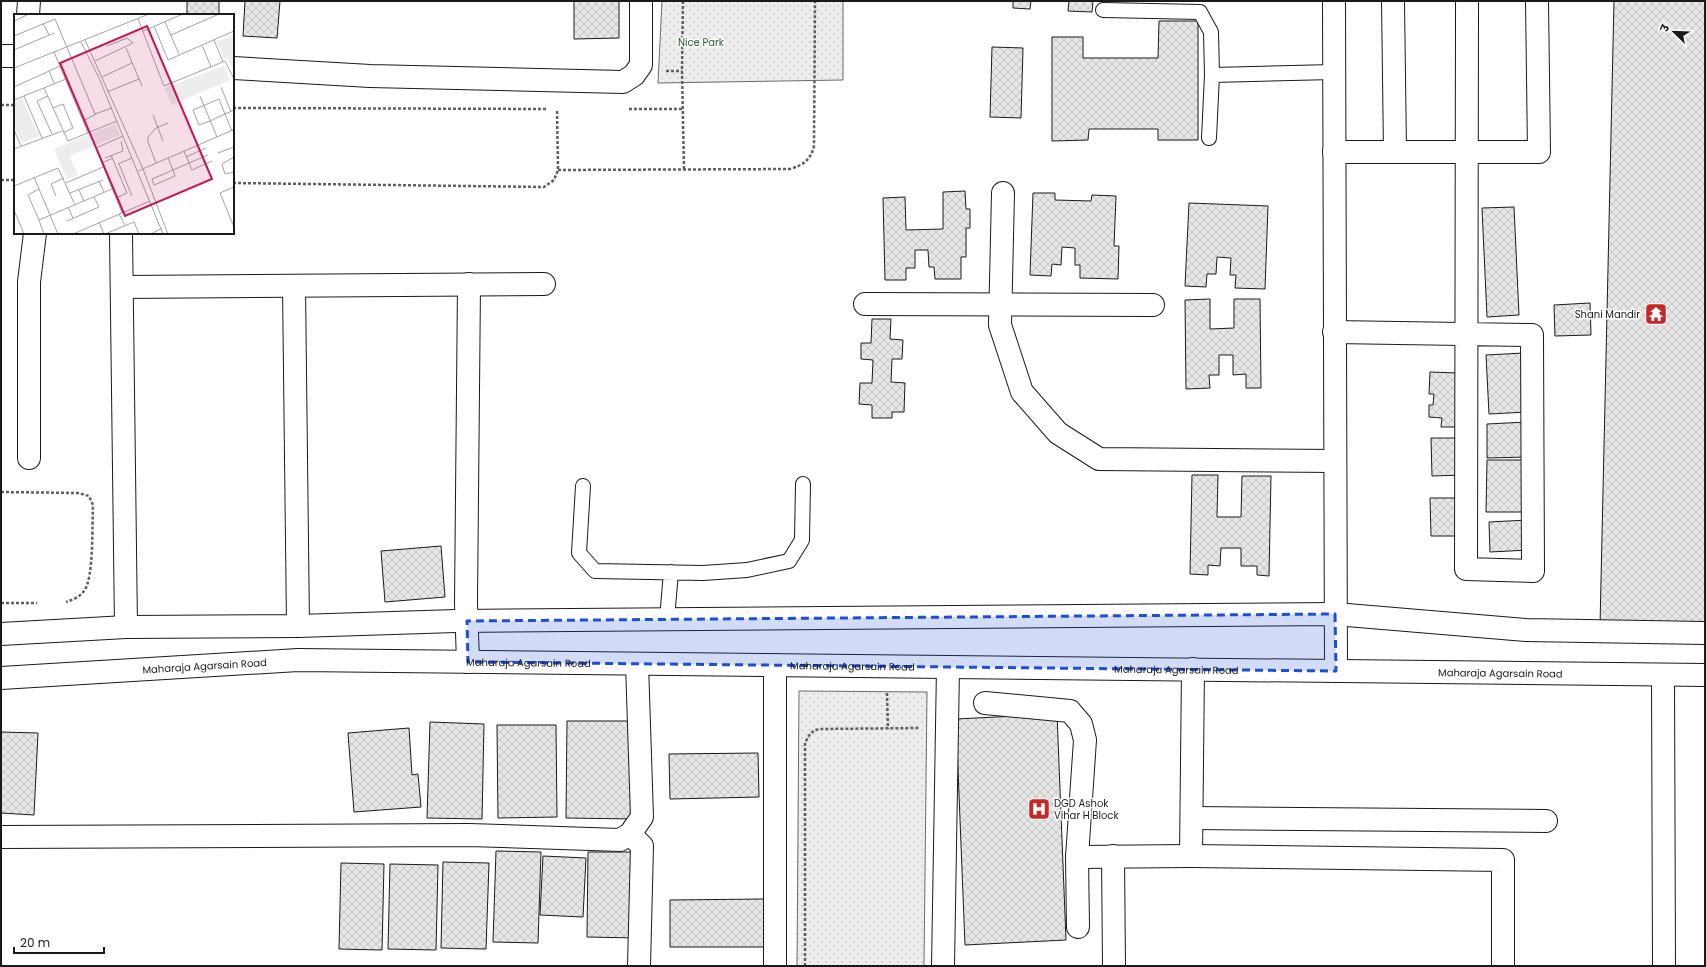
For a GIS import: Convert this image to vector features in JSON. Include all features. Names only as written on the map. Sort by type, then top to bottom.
[{"type":"street","points":[[28,14],[29,1]]},
{"type":"street","points":[[234,68],[370,76],[623,82],[634,75],[641,65],[641,1]]},
{"type":"street","points":[[1334,1],[1336,671]]},
{"type":"street","points":[[1393,1],[1395,152]]},
{"type":"street","points":[[1334,332],[1467,334],[1532,335],[1533,571],[1466,569],[1467,334],[1468,153],[1467,1]]},
{"type":"street","points":[[1334,152],[1539,152],[1537,1]]},
{"type":"street","points":[[1,56],[14,56]]},
{"type":"street","points":[[1003,193],[1000,325],[1022,392],[1058,433],[1099,459],[1335,462]]},
{"type":"street","points":[[29,458],[29,282],[35,234]]},
{"type":"street","points":[[121,234],[126,627]]},
{"type":"street","points":[[468,662],[469,284]]},
{"type":"street","points":[[122,287],[544,284]]},
{"type":"street","points":[[294,286],[298,626]]},
{"type":"street","points":[[865,304],[1153,305]]},
{"type":"street","points":[[1,634],[126,627],[298,626],[467,621],[1335,614],[1526,630],[1705,633]]},
{"type":"street","name":"Maharaja Agarsain Road","points":[[1,678],[298,660],[1705,675]]},
{"type":"street","points":[[1,837],[469,835],[620,840],[630,834],[642,817],[637,664]]},
{"type":"street","points":[[775,665],[775,966]]},
{"type":"street","points":[[943,966],[948,667]]},
{"type":"street","points":[[1191,856],[1192,670]]},
{"type":"street","points":[[1663,675],[1664,966]]},
{"type":"street","points":[[985,703],[1070,711],[1081,724],[1085,740],[1077,857],[1078,927]]},
{"type":"street","points":[[1192,818],[1546,821]]},
{"type":"street","points":[[630,834],[642,846],[639,966]]},
{"type":"street","points":[[1113,856],[1114,966]]},
{"type":"street","points":[[1077,857],[1191,856],[1503,860],[1503,966]]},
{"type":"lane","points":[[1103,10],[1200,12],[1211,32],[1212,75],[1209,138]]},
{"type":"lane","points":[[1212,75],[1334,72]]},
{"type":"lane","points":[[583,486],[579,553],[594,571],[702,573],[747,570],[789,561],[802,540],[803,484]]},
{"type":"lane","points":[[667,619],[671,572]]},
{"type":"path","points":[[683,1],[682,71],[684,170]]},
{"type":"path","points":[[558,170],[790,169],[807,162],[814,146],[815,1]]},
{"type":"path","points":[[1,105],[14,105]]},
{"type":"path","points":[[234,108],[557,109],[558,170],[557,176],[549,185],[534,188],[234,183]]},
{"type":"path","points":[[1,180],[14,180]]},
{"type":"path","points":[[1,492],[78,493],[88,496],[93,505],[88,586],[84,592],[64,603]]},
{"type":"path","points":[[1,603],[41,603]]},
{"type":"path","points":[[805,966],[805,743],[812,731],[819,729],[888,729],[887,666]]},
{"type":"highlighted area","points":[[1335,614],[1336,671],[468,662],[467,621]]},
{"type":"green space","name":"Nice Park","points":[[662,1],[843,1],[843,80],[658,83]]},
{"type":"green space","points":[[799,691],[927,692],[924,966],[797,966]]},
{"type":"building","points":[[187,1],[219,1],[219,14],[187,14]]},
{"type":"building","points":[[245,1],[280,1],[277,38],[243,36]]},
{"type":"building","points":[[574,1],[619,1],[619,38],[574,39]]},
{"type":"building","points":[[1013,1],[1031,1],[1030,9],[1013,8]]},
{"type":"building","points":[[1069,1],[1093,1],[1092,12],[1068,11]]},
{"type":"building","name":"Shani Mandir","points":[[1614,1],[1705,1],[1705,628],[1600,626]]},
{"type":"building","points":[[1159,21],[1198,21],[1198,140],[1158,140],[1158,129],[1089,129],[1088,140],[1052,141],[1052,37],[1083,37],[1083,58],[1158,58]]},
{"type":"building","points":[[992,47],[1023,48],[1021,118],[990,117]]},
{"type":"building","points":[[965,191],[966,209],[970,209],[970,228],[966,228],[966,257],[961,257],[961,279],[935,279],[934,267],[929,267],[928,250],[915,250],[915,268],[906,268],[906,280],[885,280],[883,198],[905,197],[906,230],[943,229],[943,192]]},
{"type":"building","points":[[1033,193],[1055,193],[1055,200],[1091,201],[1092,195],[1116,196],[1114,246],[1119,246],[1118,279],[1080,278],[1080,265],[1075,265],[1075,248],[1062,247],[1061,265],[1052,264],[1051,276],[1030,275]]},
{"type":"building","points":[[1189,203],[1268,206],[1265,289],[1235,288],[1236,275],[1230,275],[1231,258],[1217,257],[1216,274],[1207,274],[1206,287],[1185,286]]},
{"type":"building","points":[[1514,207],[1519,315],[1487,317],[1482,208]]},
{"type":"building","points":[[1210,299],[1210,329],[1234,328],[1234,299],[1260,299],[1261,388],[1246,388],[1246,374],[1233,375],[1233,355],[1219,355],[1219,375],[1209,375],[1210,388],[1186,389],[1185,300]]},
{"type":"building","points":[[1590,303],[1591,335],[1555,336],[1554,305]]},
{"type":"building","points":[[872,319],[891,319],[890,339],[903,340],[902,359],[892,359],[891,382],[905,383],[904,412],[892,412],[892,418],[872,418],[872,405],[859,404],[860,383],[872,383],[873,360],[861,359],[861,343],[871,343]]},
{"type":"building","points":[[1524,353],[1527,412],[1489,414],[1486,355]]},
{"type":"building","points":[[1430,372],[1458,373],[1456,427],[1441,427],[1442,418],[1429,417],[1429,405],[1433,405],[1434,394],[1429,394]]},
{"type":"building","points":[[1527,422],[1528,457],[1487,458],[1487,424]]},
{"type":"building","points":[[1431,438],[1463,438],[1464,475],[1432,476]]},
{"type":"building","points":[[1487,460],[1530,460],[1530,512],[1486,512]]},
{"type":"building","points":[[1192,475],[1218,475],[1217,517],[1241,517],[1242,476],[1271,476],[1269,576],[1257,575],[1257,566],[1241,566],[1241,548],[1221,548],[1220,566],[1208,565],[1208,575],[1190,574]]},
{"type":"building","points":[[1430,498],[1464,498],[1464,536],[1431,536]]},
{"type":"building","points":[[1528,520],[1529,550],[1490,552],[1489,522]]},
{"type":"building","points":[[441,546],[445,597],[385,602],[381,551]]},
{"type":"building","points":[[1057,714],[1066,940],[965,945],[956,719]]},
{"type":"building","points":[[567,721],[636,721],[635,819],[566,818]]},
{"type":"building","points":[[430,722],[484,724],[482,819],[427,818]]},
{"type":"building","points":[[497,725],[556,725],[557,817],[498,818]]},
{"type":"building","points":[[409,728],[412,775],[418,774],[421,807],[354,812],[348,733]]},
{"type":"building","points":[[1,732],[38,733],[34,815],[1,813]]},
{"type":"building","points":[[758,753],[759,797],[670,799],[669,754]]},
{"type":"building","points":[[496,851],[541,852],[538,943],[493,942]]},
{"type":"building","points":[[588,852],[639,852],[638,938],[587,937]]},
{"type":"building","points":[[543,856],[586,858],[583,917],[540,915]]},
{"type":"building","points":[[443,862],[489,863],[486,949],[441,948]]},
{"type":"building","points":[[341,863],[384,864],[382,950],[339,949]]},
{"type":"building","points":[[390,864],[438,865],[436,950],[388,949]]},
{"type":"building","points":[[765,899],[765,947],[670,947],[670,900]]},
{"type":"place","name":"Shani Mandir","points":[[1656,314]]},
{"type":"place","name":"DGD Ashok Vihar H Block","points":[[1039,809]]}]
